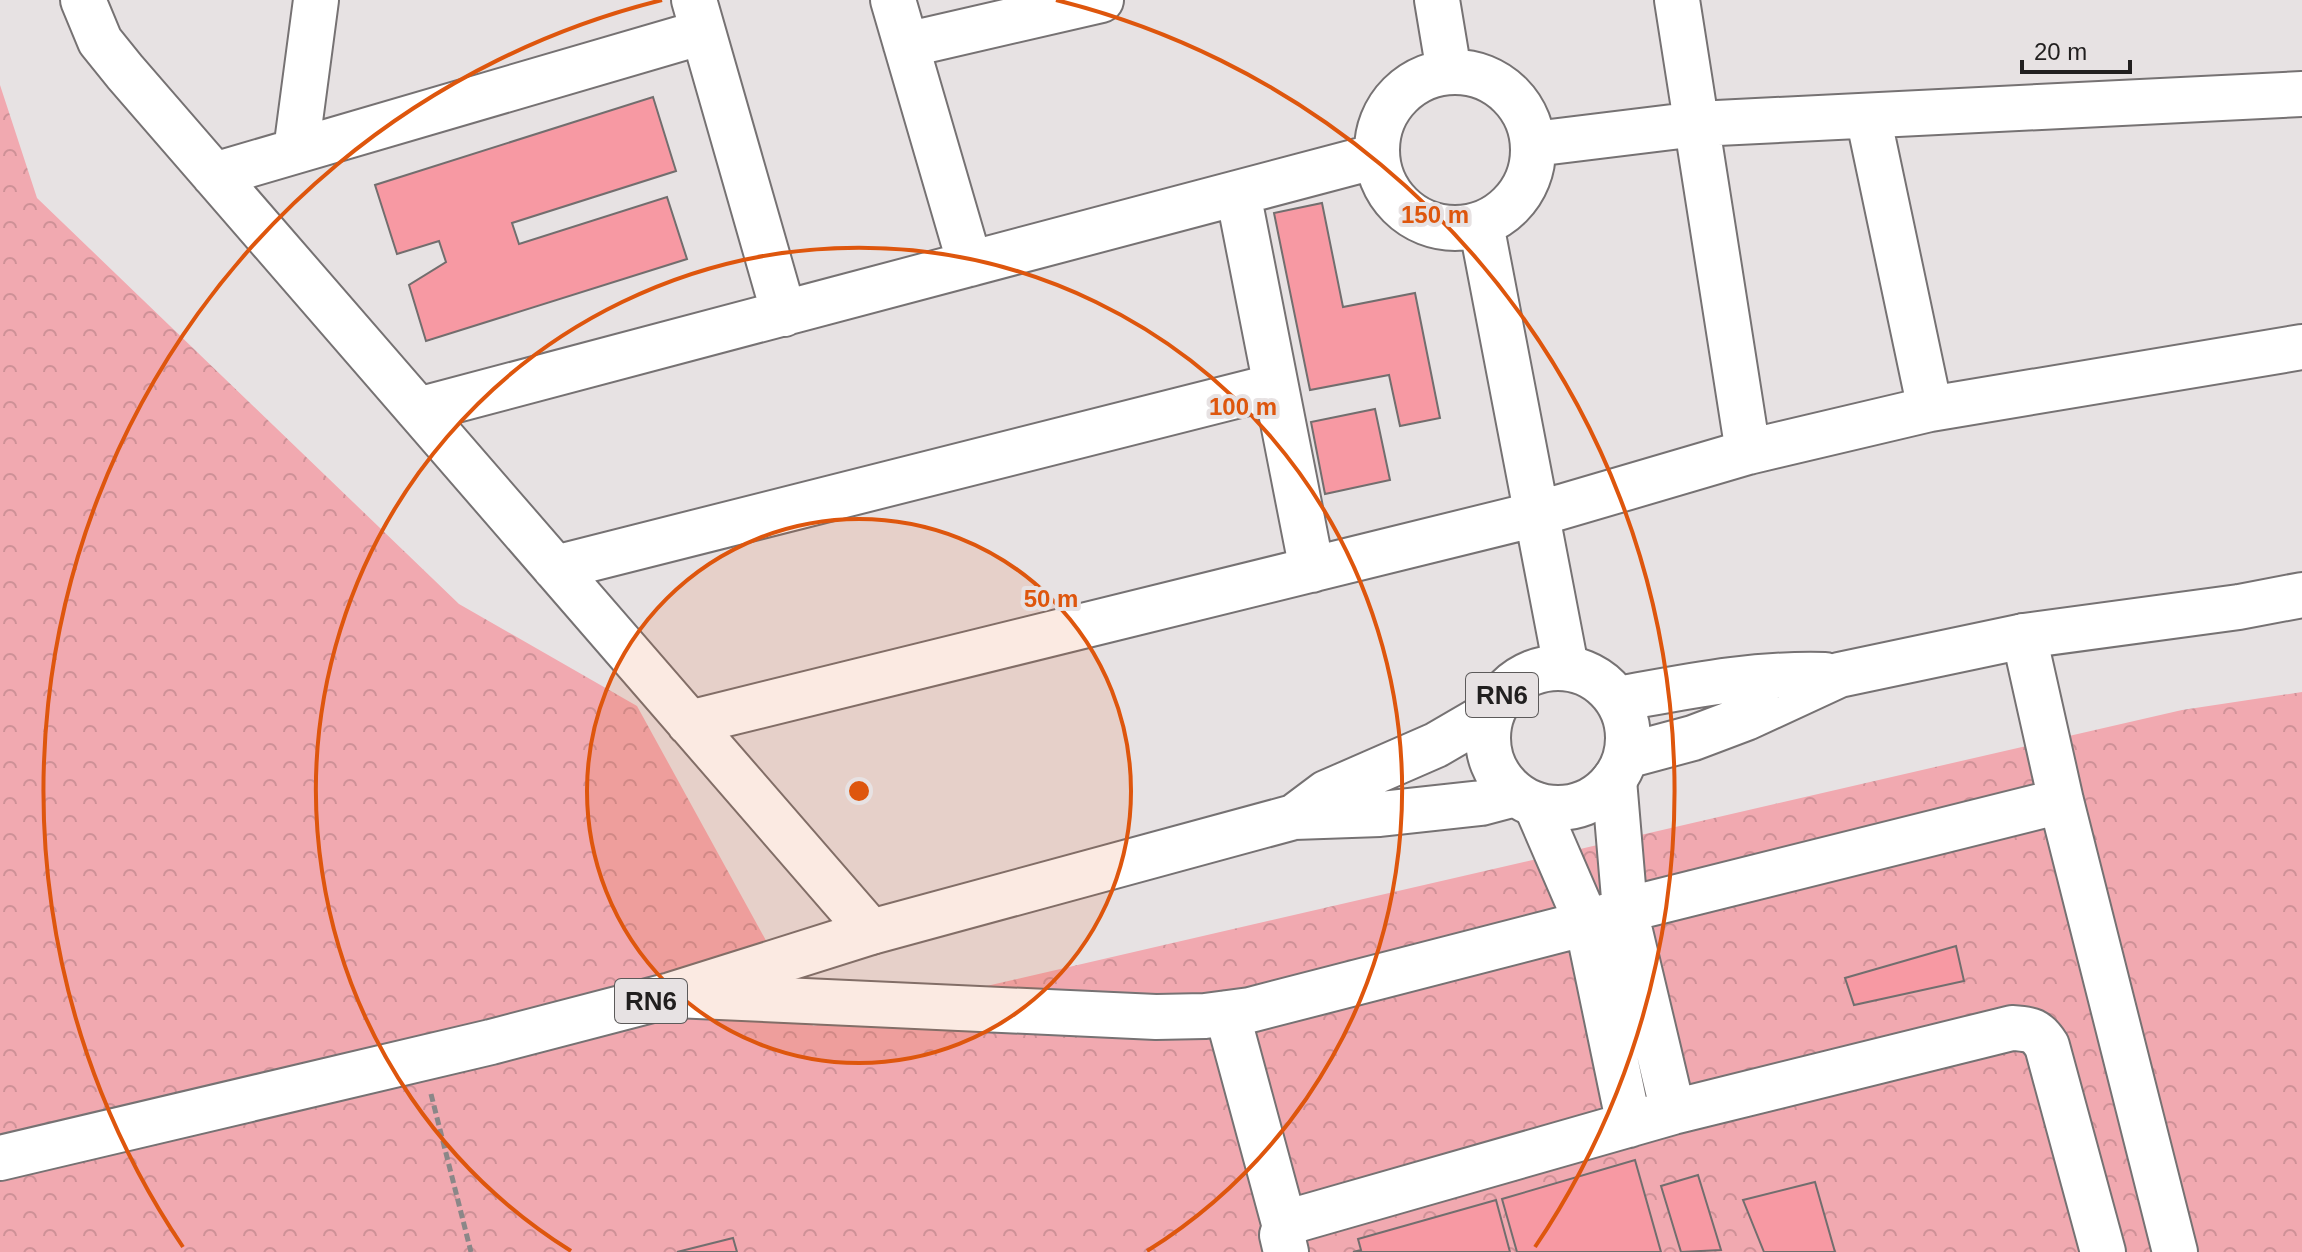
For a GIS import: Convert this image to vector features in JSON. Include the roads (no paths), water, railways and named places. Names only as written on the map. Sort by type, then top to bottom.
[{"type":"street","points":[[83,0],[100,41],[871,932]]},
{"type":"street","points":[[296,151],[316,0]]},
{"type":"street","points":[[893,0],[970,264]]},
{"type":"street","points":[[906,45],[1101,0]]},
{"type":"street","points":[[1437,0],[1449,72]]},
{"type":"street","points":[[1677,0],[1748,452]]},
{"type":"street","points":[[214,175],[296,151],[699,16],[784,314]]},
{"type":"street","points":[[1449,72],[1470,73],[1489,79],[1507,91],[1521,106],[1530,124],[1534,144],[1533,165],[1527,184],[1515,201],[1500,215],[1461,229],[1441,227],[1413,216],[1390,195],[1381,177],[1377,156],[1378,136],[1384,117],[1396,99],[1411,86],[1449,72]]},
{"type":"street","points":[[1534,144],[1697,124],[2302,94]]},
{"type":"street","points":[[1868,116],[1930,409]]},
{"type":"street","points":[[418,410],[1377,156]]},
{"type":"street","points":[[1238,193],[1312,570]]},
{"type":"street","points":[[1481,224],[1566,667]]},
{"type":"street","points":[[689,723],[1537,514],[1748,452],[1930,409],[2302,347]]},
{"type":"street","points":[[555,568],[1275,386]]},
{"type":"street","name":"RN6","points":[[1526,799],[1495,771],[1487,743],[1491,713],[1508,687],[1535,670],[1566,667],[1596,677],[1618,699],[1721,680],[1777,674],[1839,675],[2024,636],[2239,607],[2302,595]]},
{"type":"street","points":[[2024,636],[2061,801],[2175,1252]]},
{"type":"street","name":"RN6","points":[[0,1158],[671,995],[871,932],[1294,817],[1380,814],[1526,799],[1565,808],[1593,799],[1620,768],[1746,718],[1839,675]]},
{"type":"street","points":[[1618,699],[1628,727],[1620,768],[1606,917],[1629,1125]]},
{"type":"street","name":"RN6","points":[[1294,817],[1326,793],[1436,745],[1491,713]]},
{"type":"street","points":[[1526,799],[1606,917],[1673,1112]]},
{"type":"street","points":[[671,995],[1156,1017],[1227,1013],[1266,1006],[2061,801]]},
{"type":"street","points":[[1227,1013],[1286,1240]]},
{"type":"street","points":[[1286,1240],[1299,1219],[1673,1112],[2012,1028],[2033,1029],[2047,1046],[2103,1252]]}]
